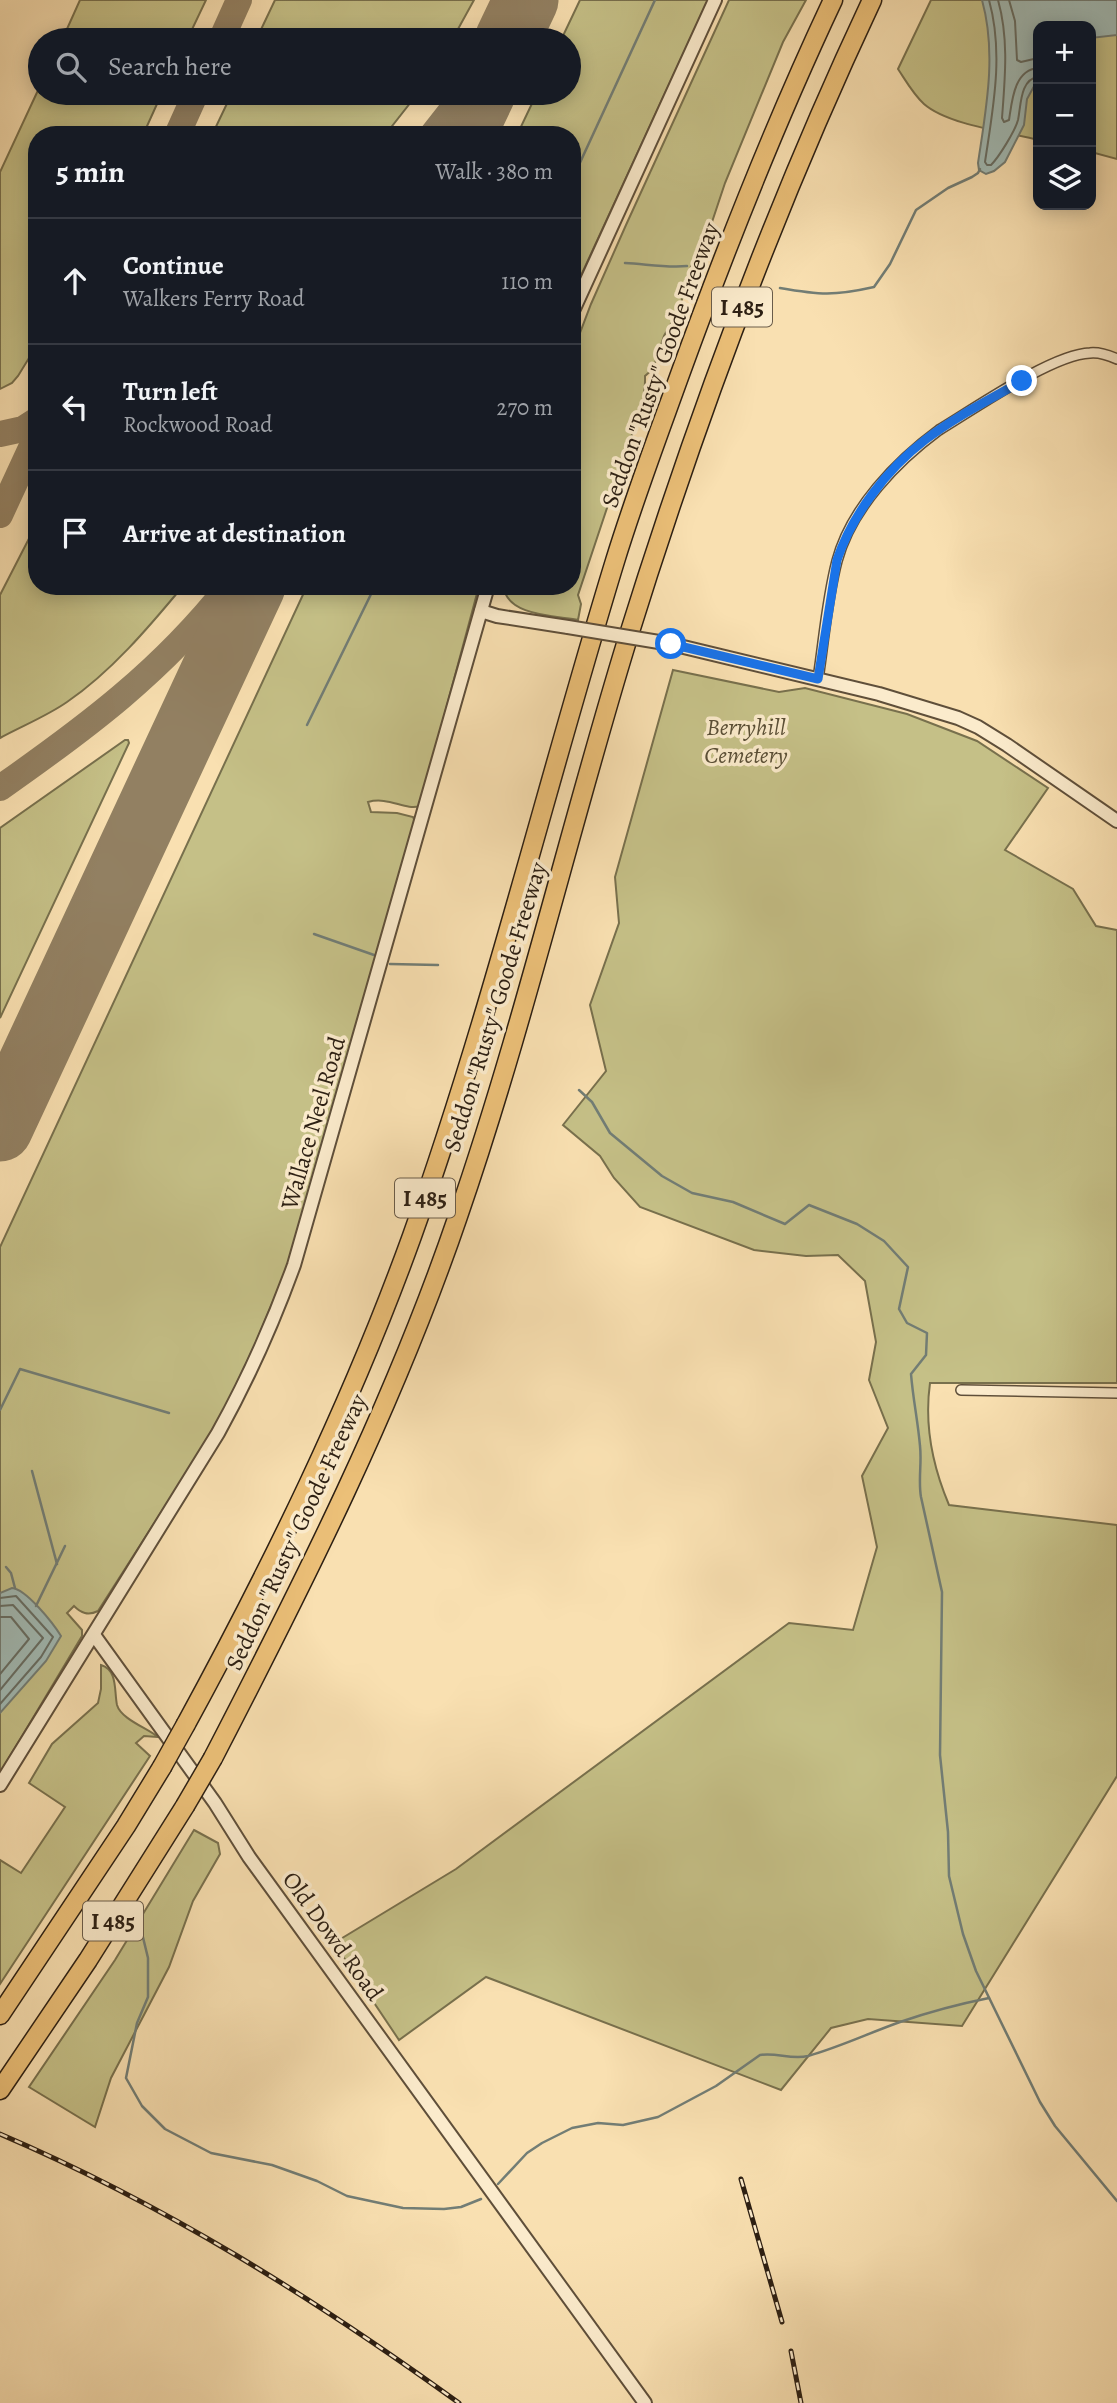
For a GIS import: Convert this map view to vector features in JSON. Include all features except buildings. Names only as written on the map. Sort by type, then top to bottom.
[{"type":"highway","name":"Seddon \"Rusty\" Goode Freeway","points":[[4,2008],[126,1826],[186,1724],[310,1483],[347,1399],[411,1238],[472,1056],[612,570],[655,442],[713,282],[778,123],[833,0]]},
{"type":"highway","name":"Seddon \"Rusty\" Goode Freeway","points":[[0,2090],[128,1897],[213,1758],[282,1625],[343,1498],[395,1380],[459,1214],[625,649],[689,454],[752,280],[836,78],[872,0]]},
{"type":"street","points":[[581,293],[715,0]]},
{"type":"street","points":[[818,679],[832,582],[843,542],[863,508],[899,465],[922,442],[939,430],[1054,364],[1087,353],[1101,353],[1117,358]]},
{"type":"street","name":"Wallace Neel Road","points":[[94,1635],[234,1405],[284,1293],[485,595]]},
{"type":"street","points":[[481,611],[497,616],[671,644],[926,707],[978,727],[1117,821]]},
{"type":"street","points":[[961,1390],[1117,1393]]},
{"type":"street","points":[[0,1785],[94,1635]]},
{"type":"street","name":"Old Dowd Road","points":[[94,1635],[207,1793],[249,1857],[645,2403]]},
{"type":"green space","points":[[80,0],[206,0],[193,28],[67,28]]},
{"type":"green space","points":[[275,0],[474,0],[459,28],[262,28]]},
{"type":"green space","points":[[580,0],[708,0],[581,275],[581,126],[521,126],[531,105],[581,105],[581,28],[567,28]]},
{"type":"green space","points":[[729,0],[806,0],[783,42],[725,183],[702,252],[691,266],[677,313],[664,336],[653,369],[645,376],[644,397],[639,416],[581,586],[581,330]]},
{"type":"green space","points":[[931,0],[1117,0],[1117,159],[1096,153],[1096,21],[1033,21],[1033,139],[962,123],[935,111],[913,92],[898,69]]},
{"type":"green space","points":[[31,105],[157,105],[147,126],[28,126],[28,360],[12,383],[0,389],[0,172]]},
{"type":"green space","points":[[226,105],[409,105],[392,126],[216,126]]},
{"type":"green space","points":[[28,541],[28,595],[175,595],[129,648],[99,677],[51,712],[0,738],[0,595]]},
{"type":"green space","points":[[303,595],[477,595],[420,806],[408,807],[383,801],[368,802],[371,812],[397,813],[413,817],[415,822],[286,1270],[226,1406],[198,1455],[98,1611],[85,1613],[74,1606],[67,1613],[82,1630],[82,1636],[0,1773],[0,1247]]},
{"type":"green space","points":[[578,595],[581,604],[578,620],[522,609],[507,596]]},
{"type":"green space","name":"Berryhill Cemetery","points":[[673,670],[779,692],[805,688],[907,714],[977,741],[1048,788],[1005,850],[1073,889],[1096,926],[1117,930],[1117,1383],[930,1383],[928,1415],[934,1460],[949,1505],[1117,1525],[1117,1776],[962,2026],[868,2019],[831,2028],[781,2090],[486,1977],[399,2040],[334,1943],[456,1869],[789,1623],[853,1630],[877,1547],[862,1476],[888,1428],[869,1380],[876,1342],[865,1281],[838,1255],[806,1256],[754,1250],[640,1207],[614,1178],[600,1156],[563,1125],[606,1071],[590,1005],[619,923],[615,877]]},
{"type":"green space","points":[[125,740],[129,743],[0,1018],[0,828]]},
{"type":"green space","points":[[101,1665],[113,1676],[119,1710],[158,1737],[144,1736],[136,1743],[150,1756],[0,1984],[0,1860],[21,1873],[65,1807],[29,1783],[52,1744],[98,1703]]},
{"type":"green space","points":[[194,1830],[218,1843],[220,1854],[193,1901],[169,1967],[111,2078],[95,2127],[29,2087],[115,1960]]},
{"type":"water","points":[[982,0],[1117,0],[1117,35],[1096,37],[1096,21],[1033,21],[1033,88],[1027,99],[1024,125],[1005,162],[986,174],[979,170],[978,163],[989,82],[986,20]]},
{"type":"water","points":[[12,1588],[32,1600],[61,1636],[46,1661],[0,1713],[0,1593]]},
{"type":"waterway","points":[[581,160],[655,0]]},
{"type":"waterway","points":[[780,288],[827,294],[874,287],[890,264],[916,210],[948,188],[972,177],[980,169]]},
{"type":"waterway","points":[[625,263],[687,266]]},
{"type":"waterway","points":[[307,725],[371,595]]},
{"type":"waterway","points":[[314,934],[374,955]]},
{"type":"waterway","points":[[390,964],[438,965]]},
{"type":"waterway","points":[[579,1090],[592,1102],[610,1133],[662,1176],[692,1193],[733,1202],[785,1224],[809,1205],[857,1224],[884,1241],[908,1267],[899,1309],[907,1323],[927,1333],[926,1355],[911,1374],[920,1446],[921,1497],[942,1592],[940,1755],[948,1832],[949,1876],[963,1934],[976,1971],[1040,2102],[1055,2126],[1117,2201]]},
{"type":"waterway","points":[[0,1410],[20,1369],[169,1413]]},
{"type":"waterway","points":[[32,1471],[57,1564]]},
{"type":"waterway","points":[[36,1606],[65,1546]]},
{"type":"waterway","points":[[6,1567],[11,1573],[15,1588]]},
{"type":"waterway","points":[[140,1925],[148,1958],[148,1997],[137,2023],[126,2078],[142,2106],[165,2129],[211,2153],[272,2165],[317,2181],[347,2196],[403,2208],[444,2209],[461,2207],[481,2199]]},
{"type":"waterway","points":[[498,2184],[527,2153],[572,2128],[598,2123],[623,2125],[658,2117],[716,2086],[760,2055],[808,2056],[911,2018],[989,1998]]},
{"type":"taxiway","points":[[226,28],[239,0]]},
{"type":"taxiway","points":[[506,28],[523,0]]},
{"type":"taxiway","points":[[181,126],[191,105]]},
{"type":"taxiway","points":[[439,126],[456,105]]},
{"type":"taxiway","points":[[0,434],[28,426]]},
{"type":"taxiway","points":[[0,515],[28,454]]},
{"type":"taxiway","points":[[0,788],[122,696],[177,645],[221,595]]},
{"type":"taxiway","points":[[0,1121],[13,1101]]},
{"type":"runway","points":[[513,28],[526,0]]},
{"type":"runway","points":[[467,126],[477,105]]},
{"type":"runway","points":[[0,1129],[249,595]]},
{"type":"railway","points":[[0,2134],[61,2161],[179,2222],[350,2327],[459,2403]]},
{"type":"railway","points":[[741,2179],[782,2322]]},
{"type":"railway","points":[[791,2351],[801,2403]]},
{"type":"route","points":[[671,644],[818,679],[837,560],[843,542],[863,508],[886,479],[922,442],[1022,381]]}]
